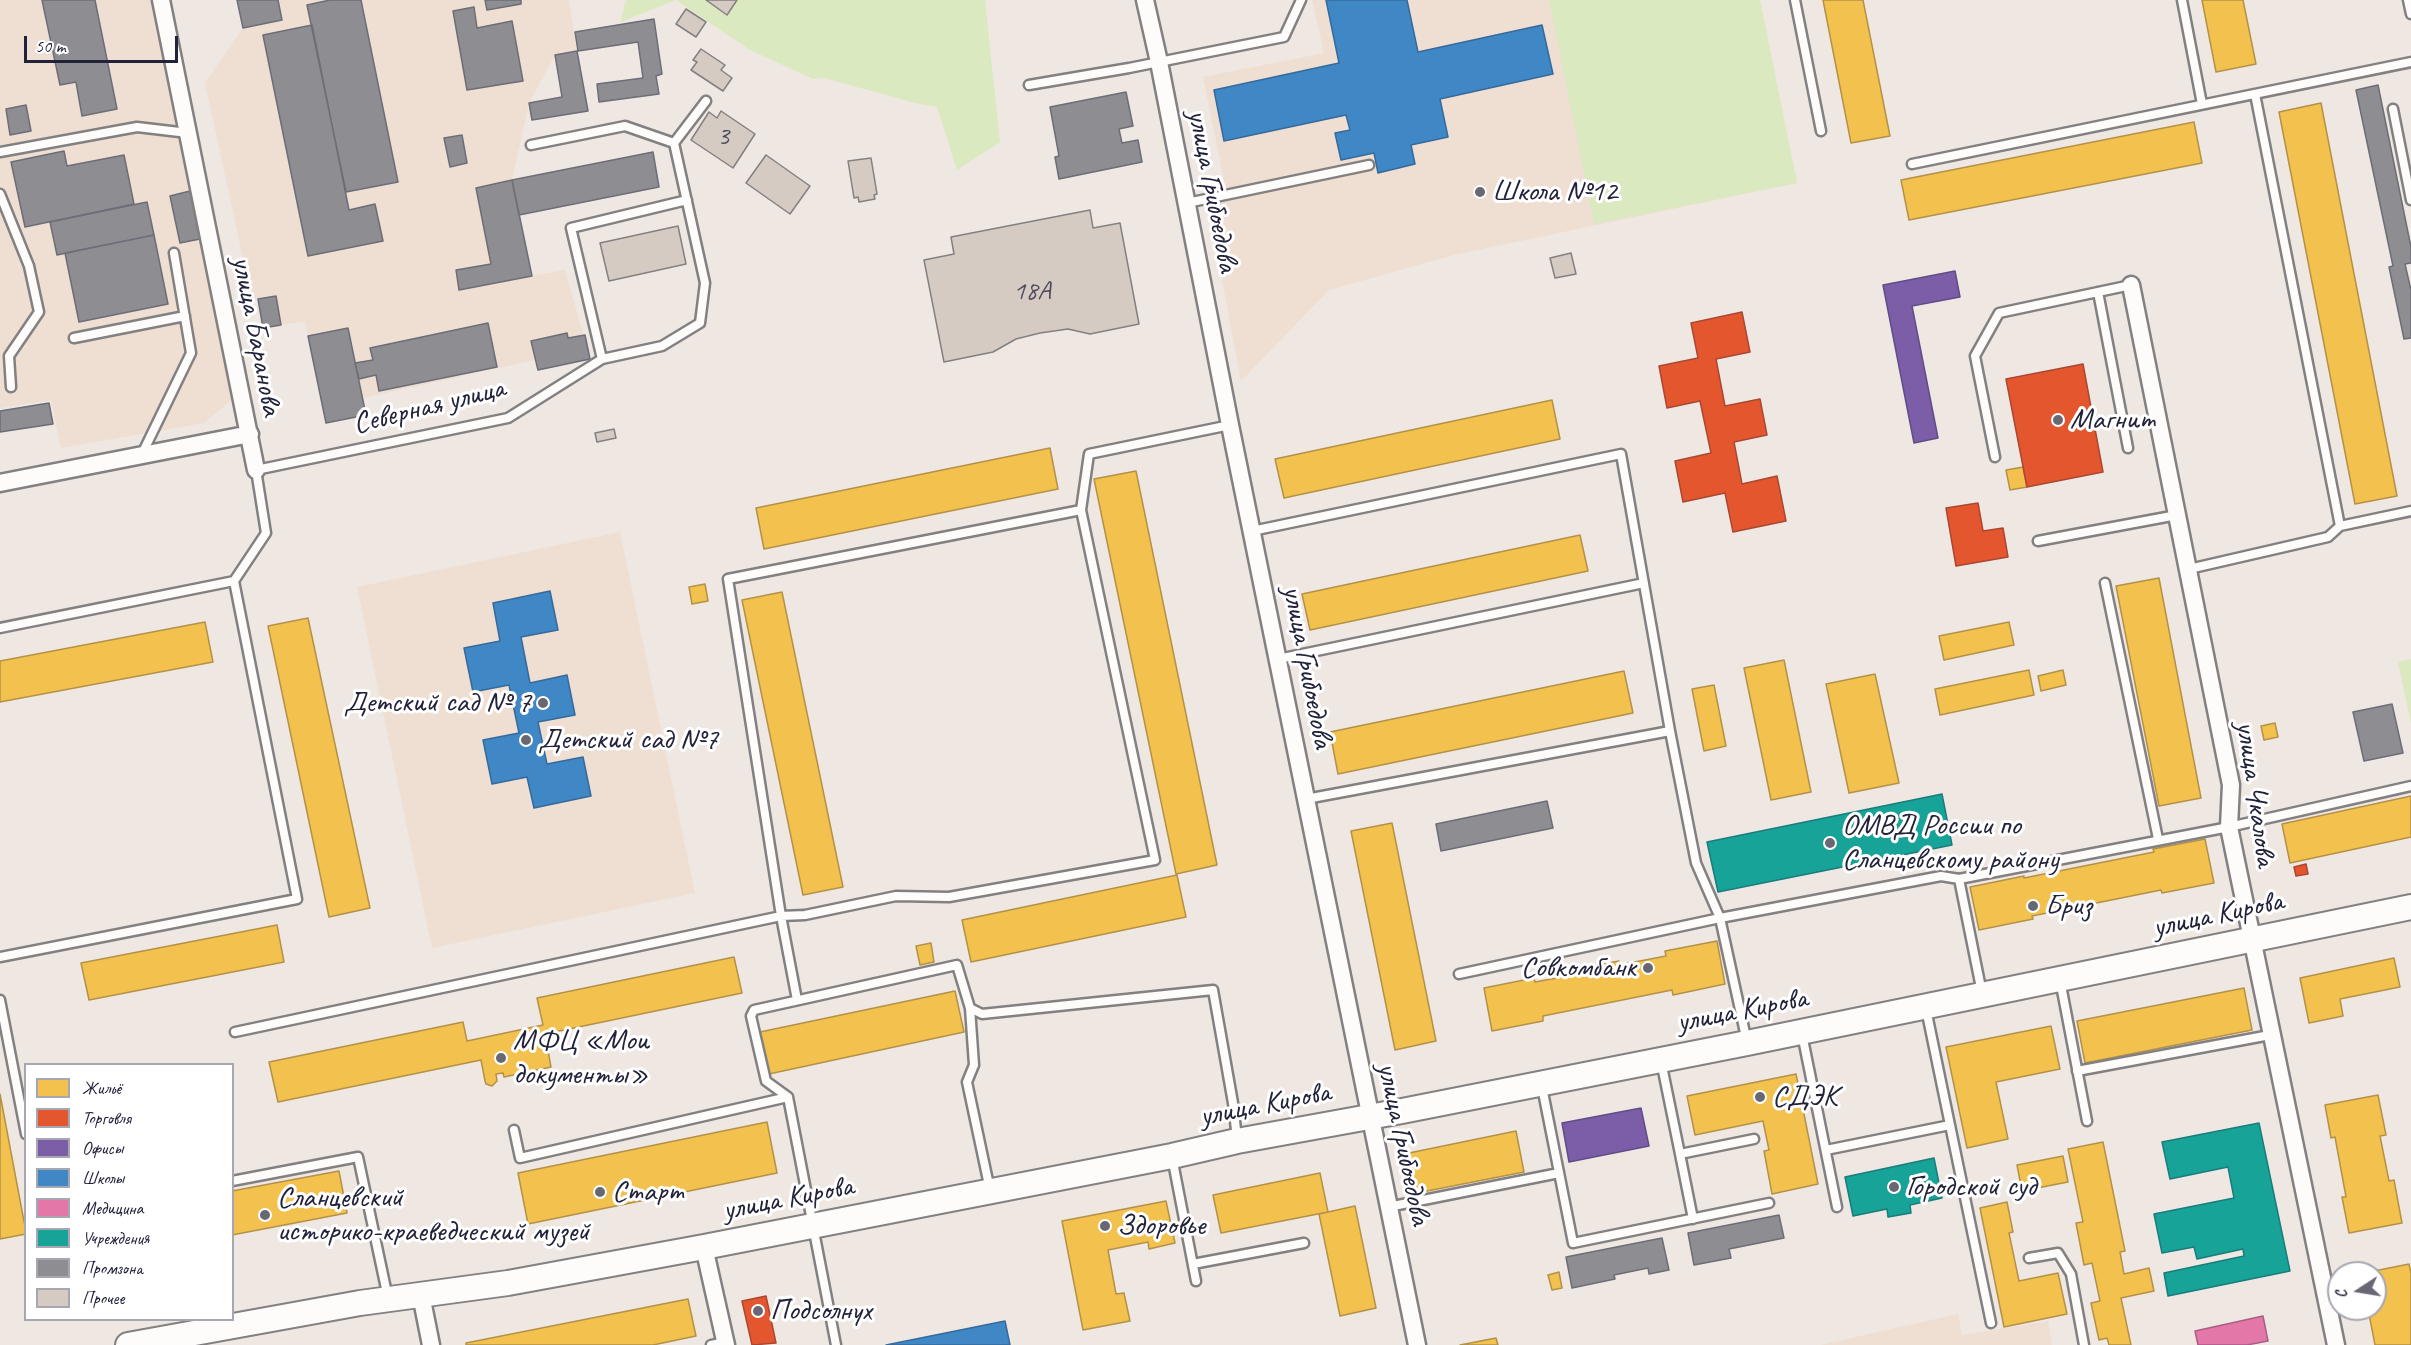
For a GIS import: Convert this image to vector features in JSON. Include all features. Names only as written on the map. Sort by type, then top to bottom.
[{"type":"street","name":"улица Баранова","points":[[0,483],[250,434],[161,0]]},
{"type":"street","name":"улица Грибоедова","points":[[1145,0],[1417,1345]]},
{"type":"street","name":"улица Чкалова","points":[[2131,285],[2231,785],[2229,827],[2251,941],[2336,1345]]},
{"type":"street","points":[[250,434],[256,470]]},
{"type":"street","name":"улица Кирова","points":[[128,1345],[388,1299],[508,1283],[704,1247],[1801,1032],[2411,907]]},
{"type":"street","points":[[704,1247],[721,1344]]},
{"type":"street","points":[[421,1294],[431,1345]]},
{"type":"lane","points":[[1029,85],[1284,37],[1301,0]]},
{"type":"lane","points":[[1795,0],[1821,131]]},
{"type":"lane","points":[[2182,0],[2202,104]]},
{"type":"lane","points":[[2408,0],[2411,14]]},
{"type":"lane","points":[[1912,164],[2411,62]]},
{"type":"lane","points":[[2255,94],[2340,526]]},
{"type":"lane","points":[[674,143],[706,101]]},
{"type":"lane","points":[[2393,109],[2411,200]]},
{"type":"lane","points":[[531,145],[625,126],[674,143]]},
{"type":"lane","points":[[0,152],[137,127],[188,133]]},
{"type":"lane","points":[[602,359],[571,228],[687,200],[674,143]]},
{"type":"lane","points":[[1187,203],[1369,165]]},
{"type":"lane","points":[[0,194],[29,267],[39,312],[9,357],[11,387]]},
{"type":"lane","name":"Северная улица","points":[[256,470],[508,418],[602,359],[662,346],[700,323],[705,283],[687,200]]},
{"type":"lane","points":[[141,456],[191,353],[174,253]]},
{"type":"lane","points":[[1995,457],[1975,356],[2000,313],[2131,285]]},
{"type":"lane","points":[[2098,292],[2128,448]]},
{"type":"lane","points":[[74,338],[185,316]]},
{"type":"lane","points":[[235,1032],[781,916],[805,915],[896,896],[949,897],[1155,860],[1081,510],[1089,454],[1230,425]]},
{"type":"lane","points":[[1252,531],[1621,454],[1670,732],[1696,863],[1720,918],[1747,1042]]},
{"type":"lane","points":[[0,957],[297,899],[234,581],[266,532],[256,470]]},
{"type":"lane","points":[[797,1000],[781,916],[728,579],[1081,510]]},
{"type":"lane","points":[[2189,569],[2328,537],[2340,526],[2411,511]]},
{"type":"lane","points":[[2038,542],[2177,515]]},
{"type":"lane","points":[[0,628],[234,581]]},
{"type":"lane","points":[[1278,659],[1644,583]]},
{"type":"lane","points":[[2105,583],[2158,839]]},
{"type":"lane","points":[[1306,799],[1670,732]]},
{"type":"lane","points":[[1459,974],[1720,918],[1941,876],[1959,879],[2229,827],[2411,786]]},
{"type":"lane","points":[[1959,879],[1983,995]]},
{"type":"lane","points":[[836,1345],[788,1097],[766,1081],[751,1016],[754,1010],[957,965],[970,1008],[974,1065],[967,1082],[990,1191]]},
{"type":"lane","points":[[2060,980],[2087,1121]]},
{"type":"lane","points":[[970,1008],[982,1014],[1213,990],[1233,1103],[1237,1141]]},
{"type":"lane","points":[[0,1000],[24,1124]]},
{"type":"lane","points":[[1926,1006],[1991,1323]]},
{"type":"lane","points":[[1801,1032],[1837,1207]]},
{"type":"lane","points":[[2077,1071],[2270,1035]]},
{"type":"lane","points":[[1661,1059],[1693,1219]]},
{"type":"lane","points":[[1542,1083],[1573,1243],[1769,1203]]},
{"type":"lane","points":[[514,1130],[520,1158],[788,1097]]},
{"type":"lane","points":[[1826,1150],[1950,1125]]},
{"type":"lane","points":[[1680,1154],[1754,1139]]},
{"type":"lane","points":[[1172,1156],[1196,1281]]},
{"type":"lane","points":[[234,1181],[358,1157],[380,1240],[388,1299]]},
{"type":"lane","points":[[1388,1207],[1559,1173]]},
{"type":"lane","points":[[1193,1264],[1304,1243]]},
{"type":"lane","points":[[2029,1258],[2058,1253],[2071,1274],[2084,1345]]},
{"type":"shaded area","points":[[0,0],[154,0],[234,398],[204,423],[61,448],[51,400],[0,408]]},
{"type":"shaded area","points":[[237,0],[569,0],[577,51],[555,55],[529,103],[512,180],[532,276],[565,270],[590,359],[538,370],[535,360],[363,398],[366,415],[326,423],[305,321],[263,328],[258,300],[252,300],[205,83],[243,28]]},
{"type":"shaded area","name":"Школа №12","points":[[1312,0],[1760,0],[1797,183],[1454,255],[1329,290],[1241,381],[1204,185],[1224,180],[1203,77],[1324,53]]},
{"type":"shaded area","name":"Детский сад №7","points":[[620,532],[695,893],[432,948],[357,587]]},
{"type":"shaded area","points":[[1958,1314],[1962,1335],[2048,1321],[2052,1345],[1820,1345]]},
{"type":"green space","points":[[628,0],[676,0],[621,22],[625,2]]},
{"type":"green space","points":[[676,0],[985,0],[1000,142],[957,170],[937,107],[824,78],[813,79],[750,50]]},
{"type":"green space","points":[[1549,0],[1760,0],[1797,183],[1594,224]]},
{"type":"green space","points":[[2411,659],[2411,724],[2398,662]]},
{"type":"building: Жильё","points":[[1823,0],[1863,0],[1890,136],[1851,143]]},
{"type":"building: Жильё","points":[[2202,0],[2243,0],[2256,64],[2216,72]]},
{"type":"building: Жильё","points":[[2321,103],[2397,496],[2355,504],[2279,112]]},
{"type":"building: Жильё","points":[[2194,122],[2202,163],[1909,220],[1901,180]]},
{"type":"building: Жильё","points":[[1552,400],[1560,439],[1284,498],[1275,459]]},
{"type":"building: Жильё","points":[[1050,448],[1058,489],[764,549],[756,508]]},
{"type":"building: Жильё","points":[[2023,467],[2027,487],[2010,490],[2006,470]]},
{"type":"building: Жильё","points":[[1136,471],[1217,865],[1176,874],[1094,479]]},
{"type":"building: Жильё","points":[[1580,535],[1588,571],[1310,630],[1302,594]]},
{"type":"building: Жильё","points":[[2159,578],[2201,798],[2159,806],[2116,586]]},
{"type":"building: Жильё","points":[[705,584],[708,601],[692,604],[689,587]]},
{"type":"building: Жильё","points":[[782,592],[843,887],[803,895],[742,600]]},
{"type":"building: Жильё","points":[[308,618],[370,908],[329,917],[268,626]]},
{"type":"building: Жильё","points":[[205,622],[213,662],[0,702],[0,661]]},
{"type":"building: Жильё","points":[[2009,622],[2014,645],[1944,660],[1939,636]]},
{"type":"building: Жильё","points":[[1784,660],[1811,792],[1771,800],[1744,668]]},
{"type":"building: Жильё","points":[[2029,670],[2034,695],[1940,715],[1935,689]]},
{"type":"building: Жильё","points":[[2063,670],[2066,685],[2041,691],[2038,676]]},
{"type":"building: Жильё","points":[[1624,671],[1633,713],[1338,774],[1330,732]]},
{"type":"building: Жильё","points":[[1875,674],[1899,783],[1849,793],[1826,684]]},
{"type":"building: Жильё","points":[[1714,685],[1726,746],[1704,751],[1692,689]]},
{"type":"building: Жильё","points":[[2275,723],[2278,737],[2264,740],[2261,726]]},
{"type":"building: Жильё","points":[[2411,796],[2411,837],[2290,863],[2282,824]]},
{"type":"building: Жильё","points":[[1392,823],[1436,1041],[1395,1050],[1351,831]]},
{"type":"building: Жильё","points":[[2205,839],[2214,883],[2162,893],[2161,890],[2032,916],[2033,919],[1979,930],[1970,887],[2154,852],[2153,849]]},
{"type":"building: Жильё","points":[[1177,875],[1186,917],[971,962],[962,920]]},
{"type":"building: Жильё","points":[[277,925],[284,962],[89,1000],[81,963]]},
{"type":"building: Жильё","points":[[1717,941],[1725,984],[1673,995],[1672,990],[1543,1016],[1543,1021],[1492,1031],[1484,988],[1534,978],[1535,982],[1578,974],[1577,969],[1619,961],[1619,965],[1666,956],[1665,951]]},
{"type":"building: Жильё","points":[[931,943],[934,962],[920,965],[916,946]]},
{"type":"building: Жильё","points":[[734,957],[742,993],[545,1034],[551,1067],[504,1077],[503,1073],[496,1074],[497,1081],[492,1086],[486,1084],[481,1060],[278,1102],[269,1062],[463,1022],[467,1041],[543,1025],[537,998]]},
{"type":"building: Жильё","points":[[2394,958],[2400,987],[2340,999],[2343,1016],[2309,1023],[2300,978]]},
{"type":"building: Жильё","points":[[2244,988],[2252,1030],[2085,1063],[2077,1021]]},
{"type":"building: Жильё","points":[[955,991],[964,1032],[769,1074],[760,1032]]},
{"type":"building: Жильё","points":[[2051,1026],[2060,1069],[1996,1082],[2008,1139],[1967,1148],[1946,1047]]},
{"type":"building: Жильё","points":[[1796,1074],[1818,1184],[1772,1194],[1764,1151],[1769,1150],[1763,1121],[1695,1135],[1687,1096]]},
{"type":"building: Жильё","points":[[0,1094],[24,1223],[24,1234],[0,1239]]},
{"type":"building: Жильё","points":[[2378,1095],[2386,1135],[2380,1136],[2389,1181],[2394,1180],[2402,1223],[2349,1233],[2342,1197],[2346,1197],[2335,1137],[2331,1138],[2325,1105]]},
{"type":"building: Жильё","points":[[767,1122],[777,1173],[528,1224],[518,1173]]},
{"type":"building: Жильё","points":[[1516,1131],[1524,1172],[1417,1193],[1409,1153]]},
{"type":"building: Жильё","points":[[2103,1142],[2125,1251],[2120,1252],[2124,1274],[2149,1268],[2154,1291],[2121,1298],[2131,1345],[2109,1345],[2107,1338],[2099,1340],[2091,1303],[2100,1301],[2092,1263],[2084,1265],[2076,1223],[2083,1222],[2068,1149]]},
{"type":"building: Жильё","points":[[2063,1156],[2068,1182],[2022,1191],[2017,1165]]},
{"type":"building: Жильё","points":[[339,1171],[347,1213],[234,1235],[234,1191]]},
{"type":"building: Жильё","points":[[1320,1173],[1328,1212],[1221,1233],[1213,1195]]},
{"type":"building: Жильё","points":[[1166,1201],[1175,1243],[1149,1249],[1148,1242],[1108,1250],[1116,1294],[1124,1293],[1130,1321],[1083,1330],[1062,1221]]},
{"type":"building: Жильё","points":[[2007,1202],[2013,1232],[2009,1233],[2019,1281],[2058,1273],[2067,1314],[2004,1327],[1980,1208]]},
{"type":"building: Жильё","points":[[1355,1206],[1376,1308],[1340,1316],[1319,1214]]},
{"type":"building: Жильё","points":[[2409,1264],[2411,1345],[2375,1345],[2370,1321],[2387,1321],[2387,1268]]},
{"type":"building: Жильё","points":[[1559,1272],[1562,1288],[1552,1290],[1548,1275]]},
{"type":"building: Жильё","points":[[688,1299],[696,1336],[653,1345],[466,1345],[466,1343]]},
{"type":"building: Жильё","points":[[1496,1338],[1498,1345],[1460,1345]]},
{"type":"building: Торговля","points":[[1742,312],[1750,352],[1716,359],[1725,406],[1760,399],[1767,435],[1734,442],[1742,484],[1777,476],[1786,521],[1733,532],[1725,493],[1683,502],[1675,461],[1711,453],[1700,401],[1667,408],[1659,366],[1698,358],[1691,323]]},
{"type":"building: Торговля","points":[[2083,364],[2103,472],[2027,487],[2006,379]]},
{"type":"building: Торговля","points":[[1978,503],[1983,531],[2003,528],[2008,557],[1956,566],[1946,508]]},
{"type":"building: Торговля","points":[[2306,864],[2308,874],[2296,876],[2294,867]]},
{"type":"building: Торговля","points":[[766,1296],[776,1343],[752,1345],[742,1301]]},
{"type":"building: Офисы","points":[[1955,271],[1960,297],[1912,306],[1938,438],[1914,443],[1883,285]]},
{"type":"building: Офисы","points":[[1641,1108],[1649,1146],[1569,1162],[1562,1123]]},
{"type":"building: Школы","points":[[1326,0],[1407,0],[1418,52],[1542,25],[1553,74],[1440,99],[1448,137],[1411,145],[1415,164],[1378,173],[1374,153],[1341,160],[1335,133],[1350,130],[1346,115],[1224,141],[1214,90],[1339,63]]},
{"type":"building: Школы","name":"Детский сад № 7","points":[[550,591],[558,630],[521,637],[530,683],[567,675],[575,715],[538,722],[547,764],[583,757],[591,796],[534,808],[527,777],[492,784],[483,740],[519,733],[509,685],[473,692],[464,648],[500,641],[493,603]]},
{"type":"building: Школы","points":[[1005,1321],[1010,1345],[886,1345]]},
{"type":"building: Медицина","points":[[2263,1316],[2268,1341],[2247,1345],[2198,1345],[2195,1331]]},
{"type":"building: Учреждения","name":"ОМВД России по Сланцевскому району","points":[[1942,794],[1952,845],[1718,892],[1707,842]]},
{"type":"building: Учреждения","points":[[2259,1123],[2290,1271],[2168,1296],[2164,1273],[2244,1256],[2243,1249],[2197,1259],[2194,1247],[2162,1253],[2154,1214],[2234,1198],[2228,1167],[2170,1179],[2162,1142]]},
{"type":"building: Учреждения","name":"Городской суд","points":[[1934,1158],[1942,1198],[1910,1205],[1911,1213],[1888,1217],[1887,1209],[1853,1216],[1845,1177]]},
{"type":"building: Промзона","points":[[42,0],[95,0],[117,109],[82,116],[76,82],[60,85]]},
{"type":"building: Промзона","points":[[237,0],[278,0],[282,20],[243,28]]},
{"type":"building: Промзона","points":[[330,0],[361,0],[398,182],[346,192],[307,5]]},
{"type":"building: Промзона","points":[[485,0],[521,0],[521,4],[487,10]]},
{"type":"building: Промзона","points":[[474,7],[477,28],[512,21],[523,81],[467,90],[453,11]]},
{"type":"building: Промзона","points":[[654,19],[662,74],[656,76],[659,94],[599,102],[597,84],[643,78],[638,42],[578,51],[575,32]]},
{"type":"building: Промзона","points":[[312,25],[349,210],[375,204],[383,241],[308,256],[263,35]]},
{"type":"building: Промзона","points":[[577,51],[588,111],[532,120],[529,103],[562,97],[555,55]]},
{"type":"building: Промзона","points":[[2378,85],[2411,247],[2411,263],[2405,264],[2411,290],[2411,338],[2404,339],[2389,267],[2393,266],[2356,90]]},
{"type":"building: Промзона","points":[[1126,92],[1133,126],[1119,129],[1122,143],[1138,140],[1142,162],[1059,179],[1055,157],[1059,156],[1050,107]]},
{"type":"building: Промзона","points":[[26,105],[31,131],[10,135],[6,109]]},
{"type":"building: Промзона","points":[[462,135],[467,163],[450,167],[444,138]]},
{"type":"building: Промзона","points":[[64,151],[67,166],[124,155],[134,204],[25,227],[11,162]]},
{"type":"building: Промзона","points":[[653,152],[659,187],[519,215],[512,180]]},
{"type":"building: Промзона","points":[[512,180],[532,276],[459,290],[456,270],[491,264],[476,188]]},
{"type":"building: Промзона","points":[[190,191],[200,239],[180,243],[170,196]]},
{"type":"building: Промзона","points":[[147,202],[154,235],[57,255],[50,222]]},
{"type":"building: Промзона","points":[[154,235],[168,304],[79,322],[65,253]]},
{"type":"building: Промзона","points":[[276,296],[281,325],[263,328],[258,299]]},
{"type":"building: Промзона","points":[[488,323],[497,367],[379,391],[376,375],[359,379],[355,363],[373,360],[370,348]]},
{"type":"building: Промзона","points":[[348,328],[366,415],[326,423],[308,336]]},
{"type":"building: Промзона","points":[[567,333],[568,338],[585,335],[590,359],[538,370],[531,341]]},
{"type":"building: Промзона","points":[[49,403],[53,424],[0,432],[0,411]]},
{"type":"building: Промзона","points":[[2392,704],[2403,753],[2364,761],[2353,712]]},
{"type":"building: Промзона","points":[[1547,801],[1553,828],[1441,851],[1436,824]]},
{"type":"building: Промзона","points":[[1779,1215],[1784,1238],[1729,1249],[1731,1258],[1694,1265],[1688,1233]]},
{"type":"building: Промзона","points":[[1662,1238],[1669,1270],[1649,1274],[1648,1268],[1614,1275],[1615,1279],[1572,1288],[1566,1257]]},
{"type":"building: Прочее","points":[[706,0],[737,0],[727,15]]},
{"type":"building: Прочее","points":[[686,9],[706,22],[696,37],[676,24]]},
{"type":"building: Прочее","points":[[701,49],[725,65],[721,70],[732,78],[723,91],[691,70],[697,62],[693,60]]},
{"type":"building: Прочее","points":[[721,111],[755,134],[733,168],[691,140],[709,112],[717,118]]},
{"type":"building: Прочее","points":[[766,155],[810,186],[790,214],[746,183]]},
{"type":"building: Прочее","points":[[871,158],[877,194],[874,195],[875,199],[859,202],[858,197],[854,198],[848,161]]},
{"type":"building: Прочее","points":[[1090,210],[1093,228],[1120,223],[1139,324],[1090,334],[1068,329],[1040,333],[1016,339],[993,352],[944,362],[924,260],[954,254],[951,237]]},
{"type":"building: Прочее","points":[[678,226],[686,264],[609,281],[600,243]]},
{"type":"building: Прочее","points":[[1571,253],[1576,274],[1555,278],[1550,258]]},
{"type":"building: Прочее","points":[[614,429],[616,438],[597,442],[595,433]]},
{"type":"place","name":"Школа №12","points":[[1480,192]]},
{"type":"place","name":"Магнит","points":[[2058,420]]},
{"type":"place","name":"Детский сад № 7","points":[[543,703]]},
{"type":"place","name":"Детский сад №7","points":[[526,740]]},
{"type":"place","name":"ОМВД России по Сланцевскому району","points":[[1830,843]]},
{"type":"place","name":"Бриз","points":[[2033,906]]},
{"type":"place","name":"Совкомбанк","points":[[1648,968]]},
{"type":"place","name":"МФЦ «Мои документы»","points":[[501,1058]]},
{"type":"place","name":"СДЭК","points":[[1760,1097]]},
{"type":"place","name":"Городской суд","points":[[1894,1187]]},
{"type":"place","name":"Старт","points":[[600,1192]]},
{"type":"place","name":"Сланцевский историко-краеведческий музей","points":[[265,1215]]},
{"type":"place","name":"Здоровье","points":[[1105,1226]]},
{"type":"place","name":"Подсолнух","points":[[758,1311]]}]
